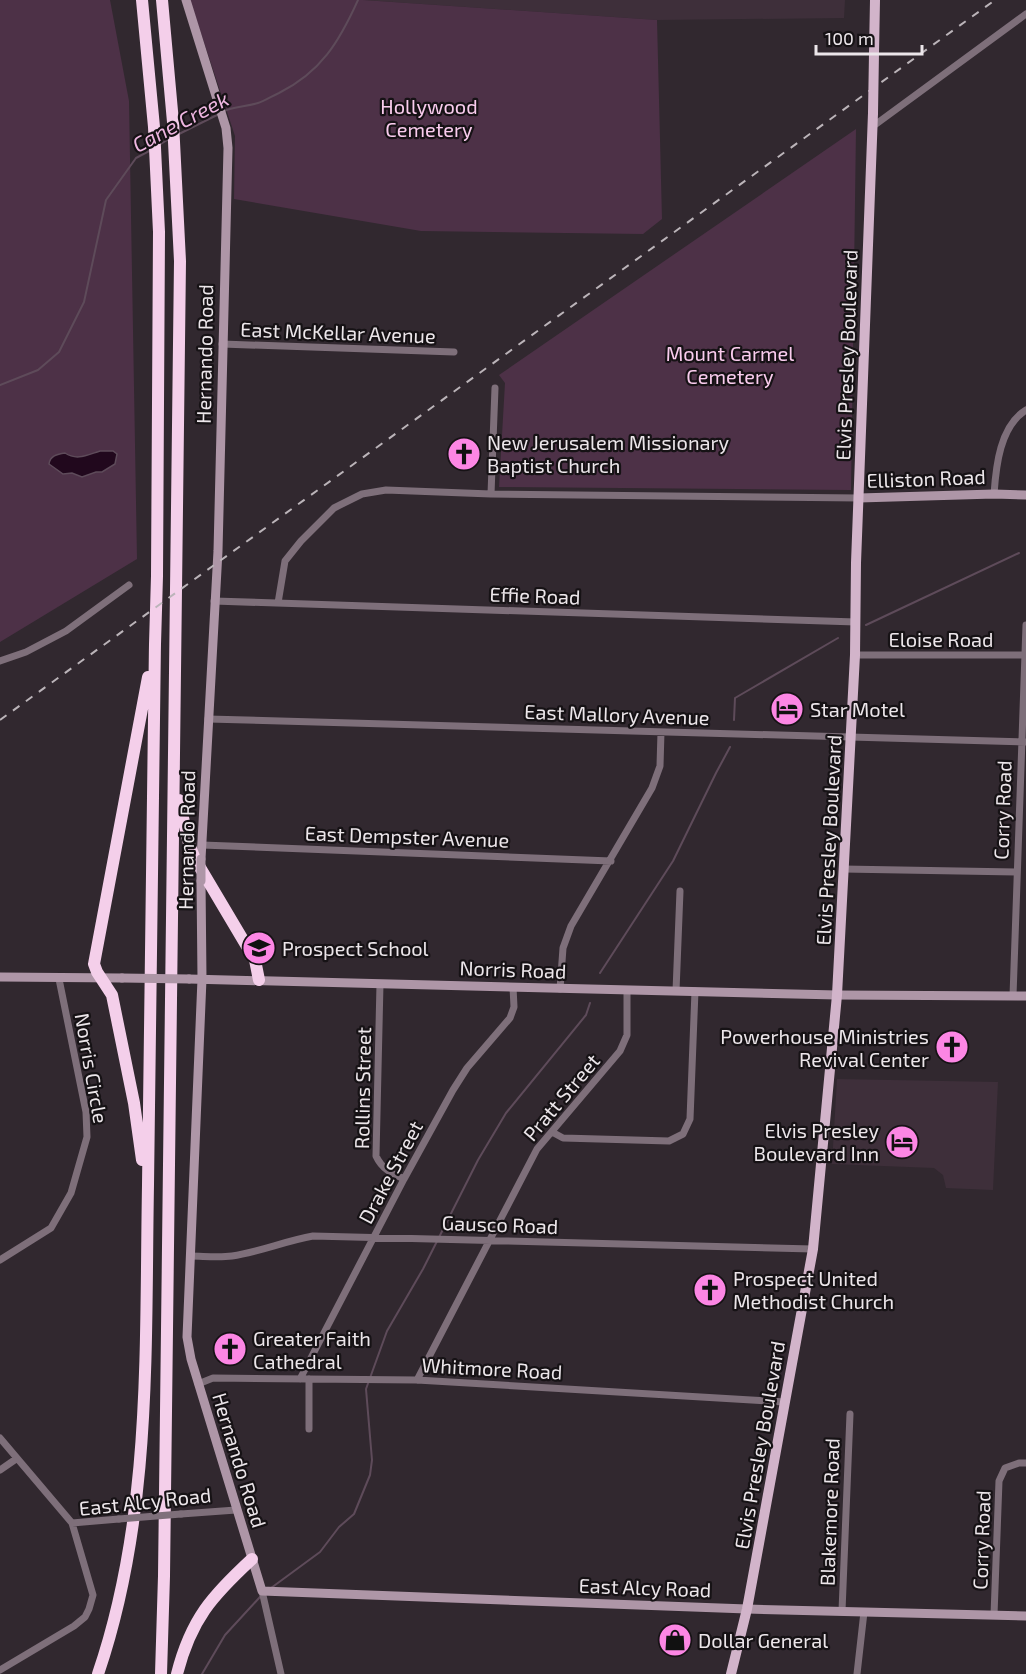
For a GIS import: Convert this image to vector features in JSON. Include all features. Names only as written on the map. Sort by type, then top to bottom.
[{"type":"highway","points":[[98,1674],[106,1652],[129,1554],[145,1413],[157,576],[159,232],[154,128],[142,0]]},
{"type":"highway","points":[[161,1674],[180,261],[176,160],[162,0]]},
{"type":"highway","points":[[147,1196],[135,1103],[112,994],[94,964],[155,644]]},
{"type":"highway","points":[[174,771],[192,852],[255,960],[259,980]]},
{"type":"highway","points":[[177,1674],[190,1635],[203,1610],[223,1586],[252,1559]]},
{"type":"main road","name":"Hernando Road","points":[[186,0],[226,128],[228,148],[218,551],[201,859],[202,979],[189,1256],[188,1337],[198,1384],[262,1591]]},
{"type":"main road","name":"Elvis Presley Boulevard","points":[[731,1674],[747,1609],[813,1249],[837,995],[852,737],[875,0]]},
{"type":"main road","name":"Elliston Road","points":[[859,498],[1026,495]]},
{"type":"main road","name":"Norris Road","points":[[0,977],[259,980],[837,995],[1026,996]]},
{"type":"main road","name":"East Alcy Road","points":[[262,1591],[747,1609],[1026,1616]]},
{"type":"street","points":[[872,127],[1026,14]]},
{"type":"street","name":"East McKellar Avenue","points":[[222,344],[454,352]]},
{"type":"street","points":[[491,494],[495,388]]},
{"type":"street","points":[[994,494],[1000,453],[1007,431],[1026,410]]},
{"type":"street","name":"Elliston Road","points":[[278,603],[285,561],[301,540],[334,508],[362,494],[386,490],[491,494],[859,498]]},
{"type":"street","points":[[0,661],[26,652],[66,631],[129,585]]},
{"type":"street","name":"Effie Road","points":[[214,601],[856,622]]},
{"type":"street","name":"Corry Road","points":[[1013,996],[1016,872],[1024,742],[1026,625]]},
{"type":"street","name":"Eloise Road","points":[[855,655],[1025,656]]},
{"type":"street","name":"East Mallory Avenue","points":[[208,719],[1024,742]]},
{"type":"street","points":[[560,989],[561,962],[570,926],[611,861],[652,788],[660,766],[661,732]]},
{"type":"street","name":"East Dempster Avenue","points":[[202,845],[611,861]]},
{"type":"street","points":[[843,869],[1016,872]]},
{"type":"street","points":[[676,991],[680,891]]},
{"type":"street","name":"Norris Circle","points":[[0,1260],[51,1228],[71,1193],[87,1137],[86,1112],[59,979]]},
{"type":"street","name":"Rollins Street","points":[[380,984],[376,1156],[386,1170],[404,1179]]},
{"type":"street","name":"Drake Street","points":[[300,1379],[404,1179],[467,1068],[510,1018],[514,1007],[513,987]]},
{"type":"street","name":"Pratt Street","points":[[417,1380],[537,1149],[620,1051],[627,1035],[627,990]]},
{"type":"street","points":[[552,1132],[563,1138],[669,1141],[683,1134],[690,1119],[695,991]]},
{"type":"street","name":"Gausco Road","points":[[189,1256],[229,1256],[259,1250],[288,1240],[313,1236],[813,1249]]},
{"type":"street","name":"Whitmore Road","points":[[198,1384],[213,1378],[417,1380],[785,1402]]},
{"type":"street","points":[[309,1379],[309,1429]]},
{"type":"street","name":"Blakemore Road","points":[[842,1611],[850,1414]]},
{"type":"street","points":[[0,1438],[72,1523]]},
{"type":"street","points":[[0,1470],[16,1459]]},
{"type":"street","name":"Corry Road","points":[[994,1615],[999,1481],[1005,1468],[1019,1462],[1026,1463]]},
{"type":"street","name":"East Alcy Road","points":[[0,1670],[74,1626],[89,1609],[93,1595],[72,1523],[236,1510]]},
{"type":"street","name":"Hernando Road","points":[[262,1591],[281,1674]]},
{"type":"street","points":[[857,1674],[864,1612]]},
{"type":"shaded area","points":[[363,0],[845,0],[844,18],[657,20]]},
{"type":"shaded area","points":[[100,451],[113,451],[117,454],[115,464],[102,472],[82,477],[72,473],[63,474],[49,464],[52,457],[59,454],[65,453],[78,457]]},
{"type":"shaded area","points":[[837,1079],[998,1082],[993,1190],[946,1188],[943,1175],[934,1168],[832,1164]]},
{"type":"green space","points":[[0,0],[110,0],[129,101],[137,559],[0,642]]},
{"type":"green space","name":"Hollywood Cemetery","points":[[190,0],[363,0],[657,20],[662,219],[643,234],[421,231],[234,199],[235,136]]},
{"type":"green space","name":"Mount Carmel Cemetery","points":[[856,129],[851,490],[499,487],[505,383],[499,375]]},
{"type":"waterway","name":"Cane Creek","points":[[222,112],[263,101],[306,76],[336,42],[358,0]]},
{"type":"waterway","name":"Cane Creek","points":[[177,135],[217,115]]},
{"type":"waterway","name":"Cane Creek","points":[[159,145],[169,139]]},
{"type":"waterway","name":"Cane Creek","points":[[0,385],[38,370],[59,352],[84,302],[106,200],[136,158],[151,150]]},
{"type":"waterway","points":[[866,625],[1019,553]]},
{"type":"waterway","points":[[734,720],[735,698],[838,638]]},
{"type":"waterway","points":[[600,973],[673,861],[730,747]]},
{"type":"waterway","points":[[271,1588],[320,1552],[339,1527],[354,1514],[370,1475],[372,1460],[366,1389],[387,1331],[423,1269],[478,1160],[506,1113],[586,1015],[590,1003]]},
{"type":"waterway","points":[[202,1674],[225,1635],[260,1597]]},
{"type":"railway","points":[[0,720],[995,0]]},
{"type":"place","name":"New Jerusalem Missionary Baptist Church","points":[[464,454]]},
{"type":"place","name":"Star Motel","points":[[787,709]]},
{"type":"place","name":"Prospect School","points":[[259,948]]},
{"type":"place","name":"Powerhouse Ministries Revival Center","points":[[952,1047]]},
{"type":"place","name":"Elvis Presley Boulevard Inn","points":[[902,1142]]},
{"type":"place","name":"Prospect United Methodist Church","points":[[710,1290]]},
{"type":"place","name":"Greater Faith Cathedral","points":[[230,1349]]},
{"type":"place","name":"Dollar General","points":[[675,1640]]}]
